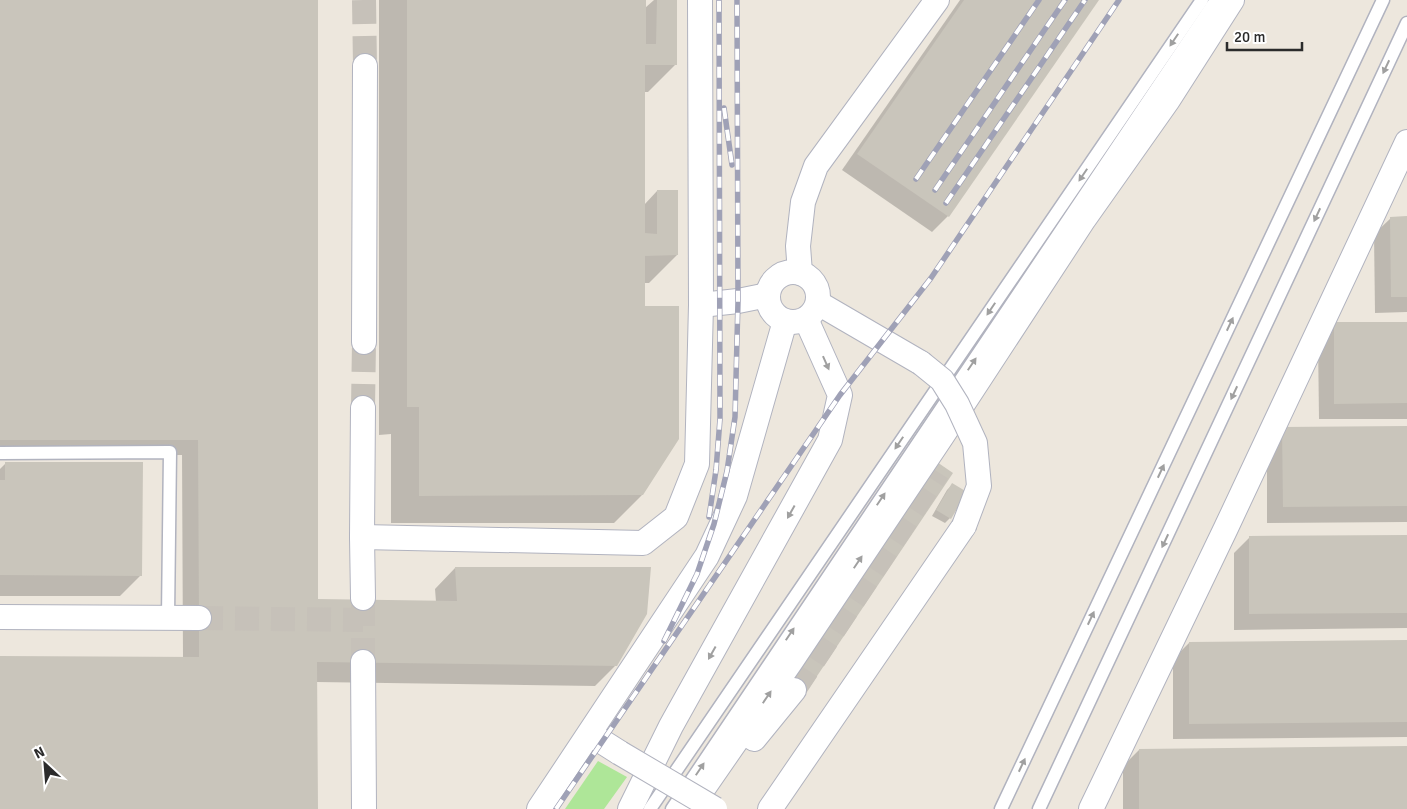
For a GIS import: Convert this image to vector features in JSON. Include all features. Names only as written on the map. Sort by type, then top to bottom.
[{"type":"street","points":[[362,537],[643,543],[676,517],[697,464],[701,305],[700,0]]},
{"type":"street","points":[[800,273],[798,246],[803,202],[816,166],[937,0]]},
{"type":"street","points":[[689,809],[942,436],[1084,219],[1168,100],[1232,0]]},
{"type":"street","points":[[364,342],[365,66]]},
{"type":"street","points":[[1168,72],[1168,100]]},
{"type":"street","points":[[1091,809],[1226,528],[1407,142]]},
{"type":"street","points":[[539,809],[707,556],[735,496],[803,314],[817,288],[807,276],[791,272],[782,275],[770,287],[768,296],[772,311],[777,317],[803,314],[921,363],[942,380],[957,404],[976,443],[980,486],[964,526],[770,809]]},
{"type":"street","points":[[701,305],[738,302],[768,296]]},
{"type":"street","points":[[630,809],[671,726],[830,440],[840,395],[803,314]]},
{"type":"street","points":[[363,408],[363,598]]},
{"type":"street","points":[[0,617],[199,618]]},
{"type":"street","points":[[363,662],[364,809]]},
{"type":"street","points":[[718,768],[746,748],[794,690]]},
{"type":"street","points":[[590,734],[715,809]]},
{"type":"lane","points":[[650,809],[1202,0]]},
{"type":"lane","points":[[672,809],[1216,0]]},
{"type":"lane","points":[[1001,809],[1383,0]]},
{"type":"lane","points":[[1039,809],[1407,23]]},
{"type":"lane","points":[[0,453],[170,452],[168,617]]},
{"type":"green space","points":[[598,761],[627,777],[604,809],[565,809]]},
{"type":"building","points":[[0,0],[318,0],[318,599],[457,601],[455,567],[651,567],[647,614],[617,666],[317,662],[318,809],[0,809],[0,656],[199,657],[199,618],[198,440],[0,440]]},
{"type":"building","points":[[407,0],[646,0],[646,44],[656,44],[657,0],[677,0],[677,65],[645,65],[645,233],[657,234],[657,190],[678,190],[678,255],[645,256],[645,306],[679,306],[679,439],[643,495],[419,496],[419,407],[407,407]]},
{"type":"building","points":[[964,0],[1099,0],[949,217],[857,154]]},
{"type":"building","points":[[1407,216],[1407,297],[1391,297],[1390,217]]},
{"type":"building","points":[[1334,322],[1407,322],[1407,403],[1334,404]]},
{"type":"building","points":[[1407,426],[1407,506],[1283,507],[1282,427]]},
{"type":"building","points":[[934,460],[953,473],[807,691],[788,678]]},
{"type":"building","points":[[5,462],[143,462],[142,576],[0,575],[0,480],[5,480]]},
{"type":"building","points":[[952,483],[967,492],[951,519],[936,510]]},
{"type":"building","points":[[1407,535],[1407,613],[1249,614],[1249,536]]},
{"type":"building","points":[[1407,640],[1407,722],[1189,724],[1189,642]]},
{"type":"building","points":[[1407,746],[1407,809],[1139,809],[1139,749]]},
{"type":"tunnel","points":[[364,0],[365,66]]},
{"type":"tunnel","points":[[363,408],[364,342]]},
{"type":"tunnel","points":[[794,690],[938,472]]},
{"type":"tunnel","points":[[363,605],[363,662]]},
{"type":"tunnel","points":[[199,618],[363,620]]},
{"type":"railway","points":[[709,517],[716,470],[720,419],[719,0]]},
{"type":"railway","points":[[664,641],[697,574],[714,524],[727,471],[735,417],[738,301],[737,0]]},
{"type":"railway","points":[[916,179],[1039,0]]},
{"type":"railway","points":[[935,190],[1065,0]]},
{"type":"railway","points":[[946,203],[1085,0]]},
{"type":"railway","points":[[556,809],[840,395],[931,278],[1119,0]]},
{"type":"railway","points":[[724,108],[732,165]]}]
